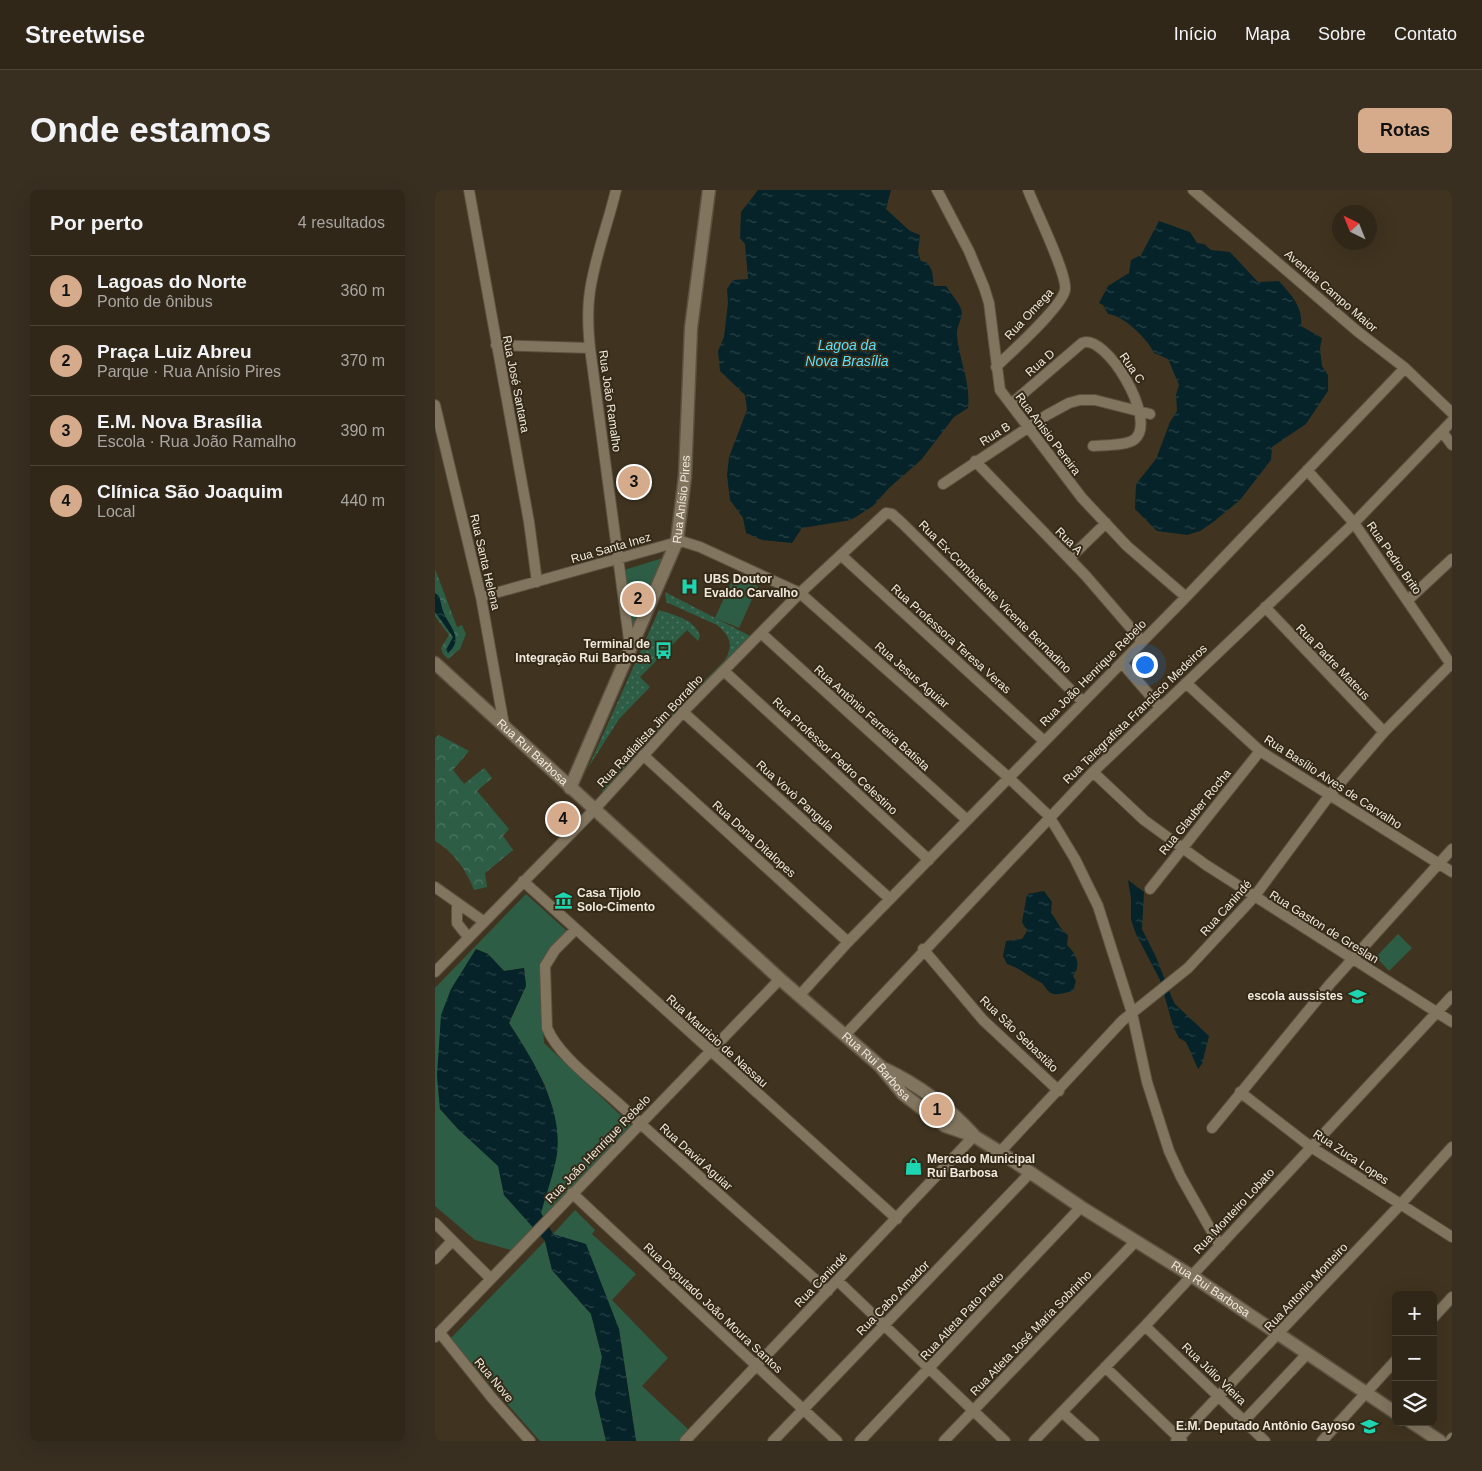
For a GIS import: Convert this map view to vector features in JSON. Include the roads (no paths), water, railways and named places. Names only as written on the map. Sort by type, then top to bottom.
[{"type":"street","name":"Rua José Santana","points":[[469,190],[529,522],[537,582]]},
{"type":"street","name":"Rua João Ramalho","points":[[616,190],[589,292],[589,348],[630,647]]},
{"type":"street","name":"Rua Anísio Pires","points":[[570,788],[630,647],[668,566],[677,541],[685,476],[691,328],[709,190]]},
{"type":"street","name":"Rua Anisio Pereira","points":[[937,190],[969,251],[984,286],[989,303],[1000,390],[1068,482],[1127,546],[1186,597]]},
{"type":"street","name":"Rua Omega","points":[[996,367],[1047,316],[1061,300],[1065,291],[1061,268],[1028,190]]},
{"type":"street","name":"Avenida Campo Maior","points":[[1193,190],[1357,331],[1405,368],[1452,412]]},
{"type":"street","name":"Rua D","points":[[1011,404],[1085,341]]},
{"type":"street","name":"Rua C","points":[[1085,341],[1098,345],[1122,374],[1133,392],[1139,411],[1139,431],[1134,439],[1093,446]]},
{"type":"street","points":[[496,345],[589,348]]},
{"type":"street","name":"Rua João Henrique Rebelo","points":[[799,996],[848,942],[1082,701],[1143,642],[1405,368]]},
{"type":"street","name":"Rua B","points":[[943,484],[975,461],[1054,411],[1080,400],[1104,402],[1150,414]]},
{"type":"street","name":"Rua Santa Helena","points":[[435,405],[481,597],[504,725]]},
{"type":"street","name":"Rua Telegrafista Francisco Medeiros","points":[[845,1035],[923,949],[1049,816],[1160,707],[1354,523],[1443,433],[1452,421]]},
{"type":"street","points":[[1443,433],[1452,444]]},
{"type":"street","name":"Rua A","points":[[975,461],[1070,558],[1143,642]]},
{"type":"street","name":"Rua Pedro Brito","points":[[1307,470],[1354,523],[1452,664]]},
{"type":"street","name":"Rua Radialista Jim Borralho","points":[[435,972],[594,810],[643,755],[724,670],[800,593],[880,517],[889,512]]},
{"type":"street","name":"Rua Ex-Combatente Vicente Bernadino","points":[[889,512],[1082,701]]},
{"type":"street","points":[[1070,558],[1106,523]]},
{"type":"street","name":"Rua Santa Inez","points":[[481,597],[677,541],[700,546],[800,593]]},
{"type":"street","name":"Rua Professora Teresa Veras","points":[[841,556],[1044,741]]},
{"type":"street","points":[[1408,600],[1452,559]]},
{"type":"street","name":"Rua Jesus Aguiar","points":[[800,593],[1008,777],[1049,816],[1075,859],[1098,906],[1131,1013],[1150,1091],[1169,1151],[1219,1246]]},
{"type":"street","name":"Rua Padre Mateus","points":[[1265,608],[1383,732]]},
{"type":"street","name":"Rua Antônio Ferreira Batista","points":[[761,634],[967,820]]},
{"type":"street","name":"Rua Rui Barbosa","points":[[435,663],[780,979],[880,1066],[903,1094],[945,1126],[974,1136],[1001,1152],[1081,1207],[1192,1276],[1392,1410]]},
{"type":"street","points":[[1122,663],[1160,707]]},
{"type":"street","name":"Rua Canindé","points":[[1001,1152],[1131,1013],[1174,981],[1254,897],[1329,796],[1383,732],[1452,664]]},
{"type":"street","name":"Rua Professor Pedro Celestino","points":[[724,670],[929,860]]},
{"type":"street","name":"Rua Basílio Alves de Carvalho","points":[[1186,683],[1260,750],[1329,796],[1452,872]]},
{"type":"street","name":"Rua Vovò Pangula","points":[[683,712],[890,899]]},
{"type":"street","name":"Rua Glauber Rocha","points":[[1150,889],[1260,750]]},
{"type":"street","name":"Rua Dona Ditalopes","points":[[643,755],[848,942]]},
{"type":"street","name":"Rua Gaston de Greslan","points":[[1093,772],[1145,820],[1182,848],[1351,960],[1452,1022]]},
{"type":"street","points":[[1212,1128],[1351,960],[1452,849]]},
{"type":"street","name":"Rua Mauricio de Nassau","points":[[523,881],[897,1219]]},
{"type":"street","points":[[435,887],[483,921]]},
{"type":"street","points":[[457,903],[457,923],[468,937]]},
{"type":"street","name":"Rua David Aguiar","points":[[575,930],[555,950],[545,966],[547,1028],[550,1036],[567,1056],[641,1124],[828,1291]]},
{"type":"street","name":"Rua São Sebastião","points":[[923,949],[983,1020],[1059,1091]]},
{"type":"street","name":"Rua João Henrique Rebelo","points":[[437,1335],[780,979]]},
{"type":"street","name":"Rua Monteiro Lobato","points":[[1034,1441],[1192,1276],[1452,996]]},
{"type":"street","name":"Rua Zuca Lopes","points":[[1240,1092],[1311,1146],[1452,1237]]},
{"type":"street","name":"Rua Canindé","points":[[685,1441],[974,1136]]},
{"type":"street","name":"Rua Antonio Monteiro","points":[[1179,1440],[1452,1147]]},
{"type":"street","name":"Rua Cabo Amador","points":[[773,1441],[1031,1172]]},
{"type":"street","name":"Rua Deputado João Moura Santos","points":[[572,1193],[710,1320],[756,1366],[837,1441]]},
{"type":"street","name":"Rua Atleta Pato Preto","points":[[861,1441],[1081,1207]]},
{"type":"street","points":[[435,1223],[491,1279]]},
{"type":"street","points":[[435,1259],[451,1241]]},
{"type":"street","name":"Rua Atleta José Maria Sobrinho","points":[[944,1441],[1135,1242]]},
{"type":"street","points":[[838,1281],[1005,1441]]},
{"type":"street","points":[[1437,1314],[1452,1297]]},
{"type":"street","name":"Rua Júlio Vieira","points":[[1145,1326],[1265,1441]]},
{"type":"street","name":"Rua Nove","points":[[437,1335],[525,1439]]},
{"type":"street","points":[[1245,1421],[1307,1354]]},
{"type":"street","points":[[1322,1441],[1392,1365]]},
{"type":"street","points":[[1105,1367],[1179,1440]]},
{"type":"street","points":[[1063,1412],[1094,1441]]},
{"type":"street","points":[[1417,1426],[1440,1441]]},
{"type":"water","name":"Lagoa da Nova Brasília","points":[[758,190],[891,190],[886,209],[910,231],[920,235],[918,252],[921,261],[928,263],[932,271],[934,286],[946,286],[962,312],[957,335],[968,389],[968,408],[954,417],[921,460],[889,488],[873,506],[851,520],[802,528],[792,543],[762,540],[746,533],[743,518],[730,500],[727,475],[729,457],[747,410],[745,395],[720,371],[718,351],[724,337],[728,303],[727,289],[733,280],[748,279],[745,244],[740,238],[741,212]]},
{"type":"water","points":[[1159,221],[1190,232],[1197,243],[1204,244],[1211,250],[1230,252],[1258,282],[1279,281],[1292,296],[1298,307],[1301,326],[1322,338],[1320,348],[1322,366],[1328,375],[1328,391],[1306,424],[1272,447],[1271,460],[1240,500],[1200,531],[1187,535],[1157,531],[1135,509],[1136,484],[1156,459],[1170,422],[1177,411],[1176,395],[1179,385],[1168,359],[1154,353],[1146,341],[1128,323],[1114,315],[1108,314],[1103,305],[1099,303],[1108,286],[1129,273],[1131,260],[1141,255]]},
{"type":"water","points":[[435,593],[439,596],[443,611],[454,632],[455,642],[453,648],[448,653],[446,650],[453,637],[435,612]]},
{"type":"water","points":[[1128,880],[1144,892],[1142,929],[1156,957],[1175,1004],[1209,1036],[1202,1064],[1198,1069],[1186,1042],[1179,1038],[1173,1026],[1160,980],[1136,934],[1131,920],[1131,899]]},
{"type":"water","points":[[1044,891],[1052,902],[1051,913],[1063,931],[1068,935],[1067,945],[1077,959],[1076,972],[1073,976],[1076,981],[1073,991],[1061,994],[1049,992],[1040,982],[1007,964],[1003,956],[1006,941],[1022,939],[1027,931],[1022,922],[1027,894]]},
{"type":"water","points":[[476,949],[488,954],[504,971],[524,968],[526,986],[509,1023],[544,1085],[551,1102],[558,1136],[556,1161],[541,1213],[553,1234],[586,1244],[619,1329],[636,1441],[606,1441],[595,1394],[602,1357],[591,1314],[552,1270],[545,1241],[504,1195],[498,1166],[458,1129],[440,1109],[437,1075],[441,1015],[451,989]]},
{"type":"place","name":"E.M. Nova Brasília","points":[[634,482]]},
{"type":"place","name":"UBS Doutor Evaldo Carvalho","points":[[690,586]]},
{"type":"place","name":"Praça Luiz Abreu","points":[[638,599]]},
{"type":"place","name":"Terminal de Integração Rui Barbosa","points":[[664,651]]},
{"type":"place","name":"Clínica São Joaquim","points":[[563,819]]},
{"type":"place","name":"Casa Tijolo Solo-Cimento","points":[[563,900]]},
{"type":"place","name":"escola aussistes","points":[[1357,996]]},
{"type":"place","name":"Lagoas do Norte","points":[[937,1110]]},
{"type":"place","name":"Mercado Municipal Rui Barbosa","points":[[913,1166]]},
{"type":"place","name":"E.M. Deputado Antônio Gayoso","points":[[1369,1426]]}]
